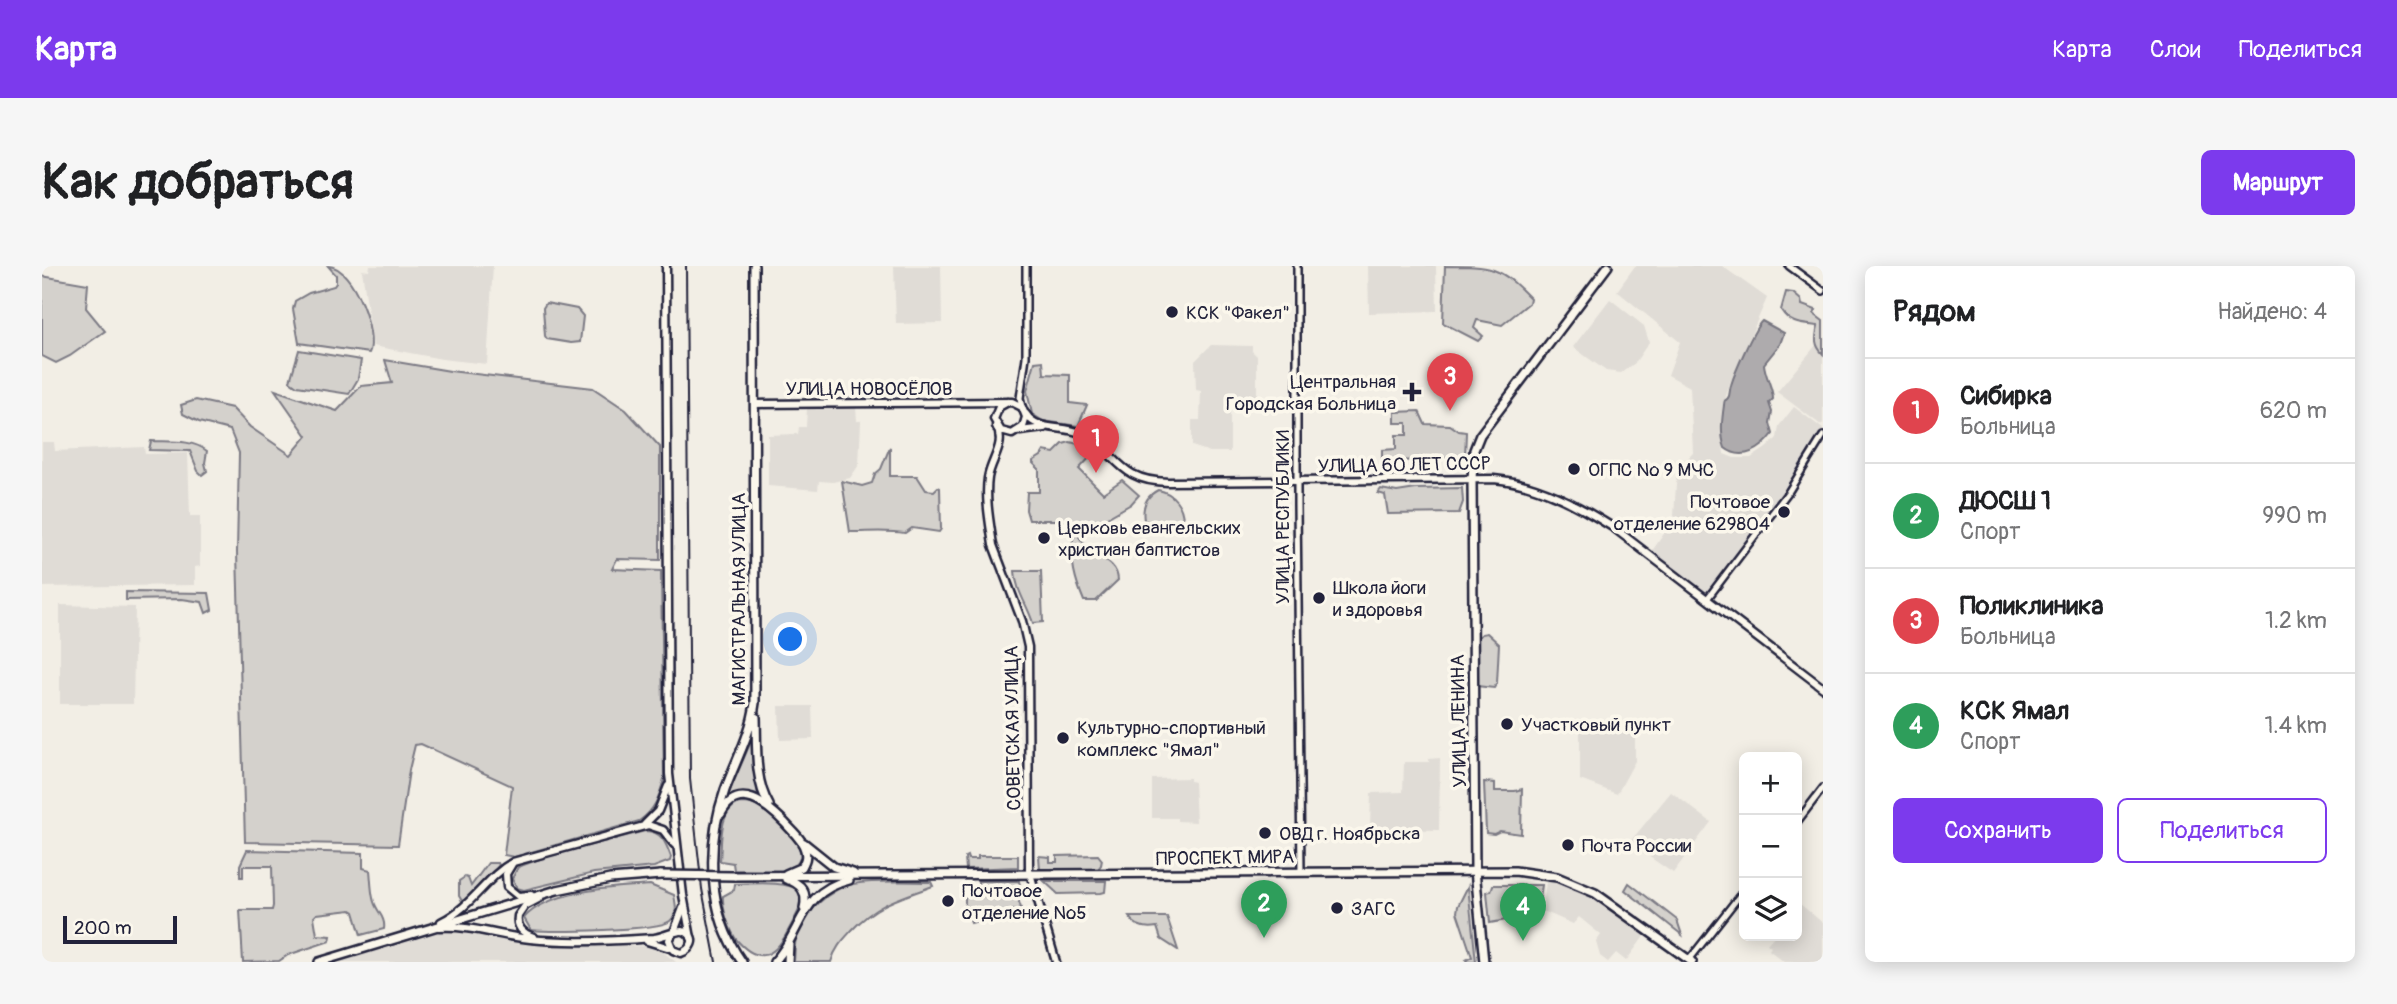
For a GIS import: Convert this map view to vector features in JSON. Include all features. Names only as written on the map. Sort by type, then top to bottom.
[{"type":"main road","points":[[641,826],[653,818],[662,804],[668,788],[669,774],[666,266]]},
{"type":"main road","name":"МАГИСТРАЛЬНАЯ УЛИЦА","points":[[741,960],[724,932],[716,906],[713,861],[717,822],[724,792],[748,737],[755,703],[754,266]]},
{"type":"main road","name":"УЛИЦА ЛЕНИНА","points":[[1484,962],[1475,870],[1474,450],[1480,435],[1608,266]]},
{"type":"main road","points":[[995,423],[997,409],[1008,402],[1016,403],[1024,411],[1025,424],[1006,441],[996,455]]},
{"type":"main road","name":"УЛИЦА НОВОСЁЛОВ","points":[[755,404],[1008,402]]},
{"type":"main road","points":[[983,403],[991,410],[995,423],[1004,433],[1059,428]]},
{"type":"main road","name":"УЛИЦА 60 ЛЕТ СССР","points":[[1024,411],[1034,423],[1087,437],[1124,470],[1147,481],[1472,479],[1514,482],[1545,492],[1580,508],[1626,536],[1823,688]]},
{"type":"main road","name":"СОВЕТСКАЯ УЛИЦА","points":[[995,423],[1001,438],[988,482],[993,545],[1022,621],[1028,647],[1029,874],[1056,962]]},
{"type":"main road","points":[[755,703],[761,786],[766,800],[774,812],[819,857],[844,872],[867,876]]},
{"type":"main road","points":[[639,939],[663,945],[679,953],[687,951],[691,945],[676,849],[669,774]]},
{"type":"main road","points":[[717,822],[726,804],[738,798],[760,802],[774,812]]},
{"type":"main road","points":[[431,928],[466,907],[502,869],[513,862],[653,825],[671,838],[676,849]]},
{"type":"main road","points":[[775,876],[798,870],[804,863],[805,849],[794,833]]},
{"type":"main road","points":[[513,862],[507,870],[505,880],[507,887],[514,894],[528,896],[557,890]]},
{"type":"main road","name":"ПРОСПЕКТ МИРА","points":[[319,962],[557,890],[610,879],[661,875],[867,876],[1475,870],[1542,874],[1578,884],[1621,909],[1690,961]]},
{"type":"main road","points":[[774,962],[789,940],[806,901],[802,888],[793,881],[775,876]]},
{"type":"main road","points":[[800,918],[815,899],[829,888],[867,876]]},
{"type":"main road","points":[[546,940],[525,934],[518,925],[518,916],[528,903],[557,890]]},
{"type":"main road","points":[[673,950],[669,940],[682,913],[683,895]]},
{"type":"main road","points":[[431,928],[460,927],[546,940],[639,939],[663,937],[684,931],[691,938]]},
{"type":"main road","points":[[788,962],[789,940]]},
{"type":"street","points":[[1024,411],[1020,401],[1026,357],[1026,266]]},
{"type":"street","name":"УЛИЦА РЕСПУБЛИКИ","points":[[1297,266],[1301,872]]},
{"type":"street","points":[[1789,266],[1823,291]]},
{"type":"street","points":[[1008,402],[1017,398],[1021,389]]},
{"type":"street","points":[[1707,599],[1797,479],[1823,436]]},
{"type":"street","points":[[1802,815],[1823,788]]},
{"type":"street","points":[[1690,961],[1739,897]]},
{"type":"shaded area","points":[[328,266],[338,269],[355,289],[367,318],[371,345],[369,353],[299,343],[293,309],[295,301],[309,293],[334,286],[336,275]]},
{"type":"shaded area","points":[[370,266],[493,266],[487,364],[373,346],[362,270],[369,271]]},
{"type":"shaded area","points":[[894,266],[941,266],[942,323],[896,324]]},
{"type":"shaded area","points":[[1368,266],[1436,266],[1437,311],[1369,313]]},
{"type":"shaded area","points":[[1445,266],[1474,266],[1494,270],[1519,287],[1530,298],[1529,303],[1502,325],[1477,320],[1474,328],[1483,336],[1478,341],[1443,323]]},
{"type":"shaded area","points":[[1635,266],[1722,266],[1767,298],[1730,383],[1722,409],[1724,454],[1734,458],[1751,458],[1766,448],[1777,438],[1779,426],[1794,407],[1823,429],[1789,486],[1709,592],[1652,551],[1670,525],[1676,527],[1680,519],[1674,516],[1677,469],[1693,453],[1690,387],[1668,375],[1680,342],[1617,291]]},
{"type":"shaded area","points":[[42,276],[88,284],[86,308],[105,331],[56,363],[42,356]]},
{"type":"shaded area","points":[[1786,292],[1793,293],[1801,300],[1802,305],[1816,310],[1814,314],[1823,321],[1823,354],[1816,341],[1818,326],[1792,321],[1781,310]]},
{"type":"shaded area","points":[[1610,299],[1644,326],[1649,342],[1635,363],[1621,373],[1606,371],[1573,347]]},
{"type":"shaded area","points":[[546,303],[577,309],[583,316],[580,342],[547,339],[543,308]]},
{"type":"shaded area","points":[[1762,321],[1784,333],[1780,344],[1764,364],[1773,395],[1769,403],[1773,434],[1758,449],[1739,454],[1725,448],[1723,443],[1724,402],[1729,396],[1745,351]]},
{"type":"shaded area","points":[[1817,344],[1823,349],[1821,425],[1777,392]]},
{"type":"shaded area","points":[[1211,345],[1252,346],[1252,351],[1257,356],[1257,400],[1230,402],[1230,452],[1210,452],[1192,446],[1192,420],[1200,420],[1201,391],[1196,390],[1195,361]]},
{"type":"shaded area","points":[[299,350],[361,360],[358,379],[349,394],[297,386],[290,381]]},
{"type":"shaded area","points":[[385,360],[450,371],[593,388],[626,410],[660,447],[660,560],[617,559],[612,569],[661,571],[664,779],[656,803],[639,821],[514,857],[504,855],[512,786],[421,744],[415,745],[409,770],[398,845],[245,842],[237,552],[239,453],[230,430],[199,422],[183,414],[181,405],[196,400],[232,408],[250,427],[291,455],[307,436],[275,390],[337,411],[361,386],[392,383]]},
{"type":"shaded area","points":[[1043,361],[1044,374],[1070,375],[1070,403],[1087,405],[1078,426],[1043,421],[1032,414],[1027,391],[1035,362]]},
{"type":"shaded area","points":[[807,407],[856,407],[857,421],[861,421],[859,465],[850,478],[833,482],[819,481],[818,490],[768,486],[768,435],[798,434],[799,427],[806,427]]},
{"type":"shaded area","points":[[1419,411],[1425,424],[1450,425],[1466,432],[1465,457],[1382,461],[1382,450],[1396,449],[1396,435],[1407,435],[1407,423],[1395,423],[1395,412]]},
{"type":"shaded area","points":[[151,441],[180,442],[201,447],[207,451],[207,471],[202,475],[198,471],[190,451],[149,450]]},
{"type":"shaded area","points":[[42,442],[54,442],[55,451],[144,447],[145,454],[188,453],[190,516],[200,516],[200,566],[195,567],[195,585],[42,587]]},
{"type":"shaded area","points":[[1063,444],[1078,444],[1092,455],[1079,469],[1103,493],[1122,480],[1139,495],[1131,504],[1093,526],[1058,520],[1029,520],[1026,510],[1027,492],[1039,492],[1039,469],[1033,461],[1044,451],[1054,453]]},
{"type":"shaded area","points":[[890,447],[890,476],[917,476],[926,490],[934,491],[940,488],[939,532],[912,528],[905,533],[850,532],[842,481],[862,486],[872,483]]},
{"type":"shaded area","points":[[1462,488],[1463,502],[1459,513],[1388,514],[1385,495],[1378,493],[1381,489],[1397,492]]},
{"type":"shaded area","points":[[1158,490],[1169,494],[1176,501],[1183,521],[1156,523],[1156,528],[1144,520],[1146,502],[1150,495]]},
{"type":"shaded area","points":[[1077,534],[1090,550],[1112,566],[1117,575],[1118,580],[1096,601],[1084,601],[1076,578],[1072,546],[1073,538]]},
{"type":"shaded area","points":[[1015,571],[1041,571],[1043,622],[1033,623]]},
{"type":"shaded area","points":[[126,592],[209,593],[212,610],[206,613],[202,602],[182,599],[126,600]]},
{"type":"shaded area","points":[[60,605],[135,607],[133,704],[60,704]]},
{"type":"shaded area","points":[[1487,633],[1499,644],[1497,683],[1494,688],[1477,686],[1476,640]]},
{"type":"shaded area","points":[[779,706],[812,706],[813,739],[780,740]]},
{"type":"shaded area","points":[[1616,719],[1616,724],[1635,724],[1635,761],[1617,794],[1580,780],[1580,724]]},
{"type":"shaded area","points":[[752,739],[758,796],[744,793],[728,795]]},
{"type":"shaded area","points":[[1440,758],[1439,830],[1370,829],[1371,793],[1403,792],[1404,762],[1429,762],[1429,759]]},
{"type":"shaded area","points":[[1190,778],[1190,781],[1194,782],[1196,822],[1177,821],[1177,818],[1152,818],[1152,779]]},
{"type":"shaded area","points":[[1484,782],[1495,783],[1495,791],[1522,789],[1521,834],[1500,831],[1494,834],[1486,833]]},
{"type":"shaded area","points":[[1671,792],[1711,822],[1673,873],[1629,843]]},
{"type":"shaded area","points":[[739,803],[757,806],[787,830],[800,850],[796,866],[784,871],[734,870],[733,863],[720,861],[724,820],[732,807]]},
{"type":"shaded area","points":[[645,831],[656,833],[663,839],[671,857],[670,861],[654,867],[594,873],[524,890],[517,888],[512,879],[518,867],[545,857]]},
{"type":"shaded area","points":[[247,850],[363,853],[363,868],[370,870],[373,898],[384,929],[361,935],[351,910],[317,914],[314,917],[317,935],[331,936],[330,941],[288,955],[279,961],[243,962],[240,910],[272,910],[273,906],[272,866],[243,866],[243,877],[240,877],[240,865]]},
{"type":"shaded area","points":[[1098,855],[1102,860],[1098,869],[1040,869],[1039,856],[1050,857],[1050,862],[1057,862],[1057,856]]},
{"type":"shaded area","points":[[967,856],[968,859],[978,859],[978,856],[1018,856],[1018,867],[966,869]]},
{"type":"shaded area","points":[[488,863],[499,865],[477,891],[462,901],[459,896],[459,881],[468,878],[471,886]]},
{"type":"shaded area","points":[[978,881],[1019,881],[1022,895],[1017,896],[1021,908],[971,923],[965,908],[965,897],[974,897],[974,891],[978,890]]},
{"type":"shaded area","points":[[1044,881],[1106,881],[1105,892],[1058,894]]},
{"type":"shaded area","points":[[1546,881],[1568,886],[1596,899],[1645,935],[1626,961],[1616,953],[1608,962],[1600,956],[1596,942],[1601,935],[1579,917],[1573,924],[1543,911]]},
{"type":"shaded area","points":[[931,882],[933,886],[889,903],[861,921],[839,945],[831,962],[794,962],[795,941],[801,926],[812,910],[835,891],[863,883]]},
{"type":"shaded area","points":[[1629,883],[1677,920],[1682,935],[1625,890]]},
{"type":"shaded area","points":[[735,884],[787,885],[801,894],[802,901],[796,916],[782,941],[769,953],[756,955],[742,946],[732,933],[723,896],[734,890]]},
{"type":"shaded area","points":[[650,885],[674,895],[676,906],[670,921],[626,929],[542,931],[531,930],[524,918],[549,901],[565,896],[601,889]]},
{"type":"shaded area","points":[[1493,885],[1542,885],[1538,910],[1533,915],[1490,923],[1487,892],[1491,891]]},
{"type":"shaded area","points":[[1468,886],[1476,962],[1466,960],[1472,957],[1457,912]]},
{"type":"shaded area","points":[[1802,906],[1823,923],[1823,962],[1784,962],[1769,950],[1771,947],[1767,944],[1770,941],[1802,941]]},
{"type":"shaded area","points":[[1129,917],[1167,917],[1178,950],[1161,939],[1157,927],[1142,927]]},
{"type":"shaded area","points":[[446,931],[539,944],[646,946],[659,949],[676,962],[339,962]]},
{"type":"railway","points":[[686,266],[690,779],[702,889],[716,962]]},
{"type":"place","name":"КСК \"Факел\"","points":[[1172,312]]},
{"type":"place","name":"Центральная Городская Больница","points":[[1412,392]]},
{"type":"place","name":"Поликлиника","points":[[1450,411]]},
{"type":"place","name":"ОГПС № 9 МЧС","points":[[1574,469]]},
{"type":"place","name":"Сибирка","points":[[1096,473]]},
{"type":"place","name":"Почтовое отделение 629804","points":[[1784,512]]},
{"type":"place","name":"Церковь евангельских христиан баптистов","points":[[1044,538]]},
{"type":"place","name":"Школа йоги и здоровья","points":[[1319,598]]},
{"type":"place","name":"Участковый пункт","points":[[1507,724]]},
{"type":"place","name":"Культурно-спортивный комплекс \"Ямал\"","points":[[1063,738]]},
{"type":"place","name":"ОВД г. Ноябрьска","points":[[1265,833]]},
{"type":"place","name":"Почта России","points":[[1568,845]]},
{"type":"place","name":"Почтовое отделение №5","points":[[948,901]]},
{"type":"place","name":"ЗАГС","points":[[1337,908]]},
{"type":"place","name":"ДЮСШ 1","points":[[1264,938]]},
{"type":"place","name":"КСК Ямал","points":[[1523,941]]}]
